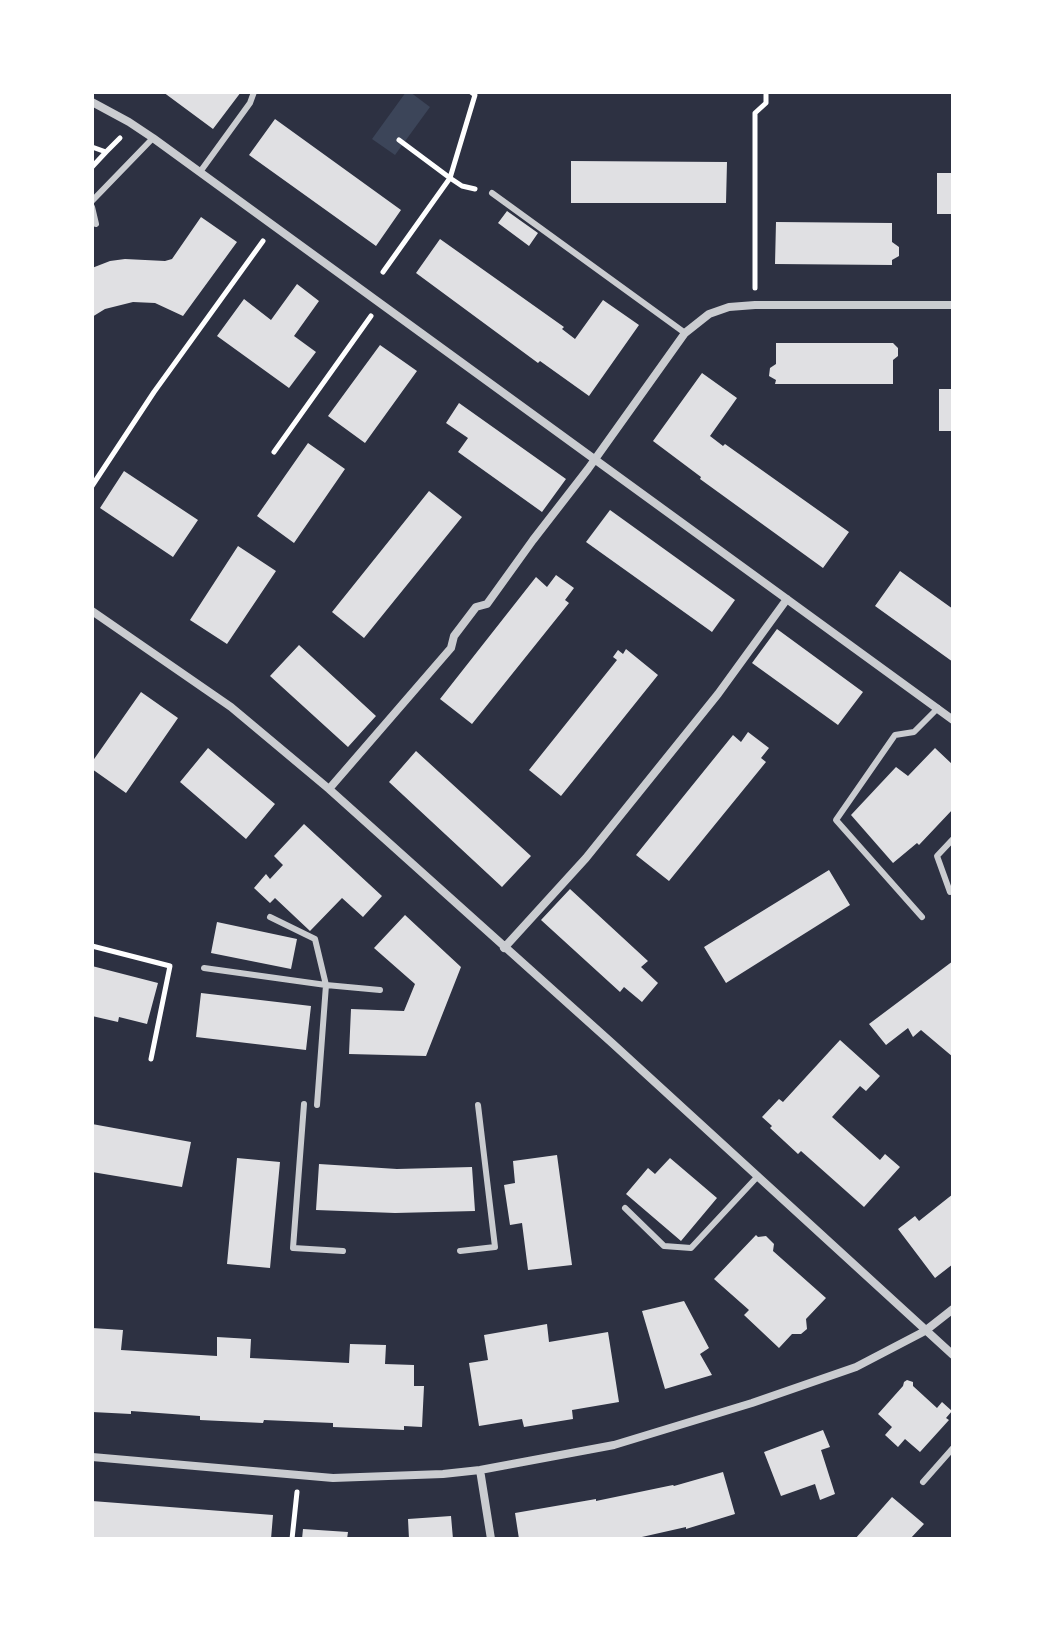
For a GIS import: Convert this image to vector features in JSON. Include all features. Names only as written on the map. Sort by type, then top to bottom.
[{"type":"street","points":[[92,102],[153,138],[953,720]]},
{"type":"street","points":[[329,789],[451,648],[454,636],[476,607],[487,604],[685,333],[709,314],[729,307],[755,305],[953,305]]},
{"type":"street","points":[[504,948],[586,858],[718,694],[787,599]]},
{"type":"street","points":[[92,611],[231,707],[329,789],[953,1355]]},
{"type":"street","points":[[92,1457],[333,1478],[480,1470],[614,1445],[752,1403],[856,1367],[925,1331],[953,1309]]},
{"type":"street","points":[[480,1470],[491,1539]]},
{"type":"lane","points":[[200,172],[250,103],[254,92]]},
{"type":"lane","points":[[92,201],[153,138]]},
{"type":"lane","points":[[492,193],[685,333]]},
{"type":"lane","points":[[92,207],[96,224]]},
{"type":"lane","points":[[922,917],[836,820],[895,735],[914,732],[938,708]]},
{"type":"lane","points":[[950,892],[937,856],[953,839]]},
{"type":"lane","points":[[270,917],[315,939],[326,985],[317,1105]]},
{"type":"lane","points":[[204,968],[380,990]]},
{"type":"lane","points":[[304,1104],[293,1248],[343,1251]]},
{"type":"lane","points":[[460,1251],[495,1247],[478,1105]]},
{"type":"lane","points":[[625,1208],[664,1246],[691,1248],[758,1176]]},
{"type":"lane","points":[[923,1482],[953,1448]]},
{"type":"path","points":[[383,272],[450,178],[475,95],[471,92]]},
{"type":"path","points":[[755,305],[755,113],[766,103],[766,92]]},
{"type":"path","points":[[92,167],[122,137]]},
{"type":"path","points":[[399,140],[462,186],[492,193]]},
{"type":"path","points":[[92,147],[106,152]]},
{"type":"path","points":[[92,486],[154,392],[265,239]]},
{"type":"path","points":[[274,452],[371,316]]},
{"type":"path","points":[[92,946],[170,966],[151,1059]]},
{"type":"path","points":[[292,1539],[297,1489]]},
{"type":"shaded area","points":[[406,92],[430,107],[395,155],[372,139]]},
{"type":"building","points":[[163,92],[241,92],[213,129]]},
{"type":"building","points":[[275,119],[401,210],[376,246],[249,155]]},
{"type":"building","points":[[571,161],[727,162],[726,203],[571,203]]},
{"type":"building","points":[[937,173],[953,173],[953,214],[937,214]]},
{"type":"building","points":[[507,211],[538,233],[529,246],[498,223]]},
{"type":"building","points":[[201,217],[237,242],[183,316],[155,303],[133,302],[105,309],[92,317],[92,268],[125,259],[172,259]]},
{"type":"building","points":[[776,222],[892,223],[892,242],[899,247],[899,256],[892,260],[892,265],[775,264]]},
{"type":"building","points":[[440,239],[564,327],[562,329],[575,339],[603,300],[639,325],[589,396],[540,361],[538,363],[416,273]]},
{"type":"building","points":[[297,284],[319,301],[294,336],[316,352],[289,388],[217,336],[244,299],[271,320]]},
{"type":"building","points":[[776,343],[893,343],[898,348],[898,356],[893,360],[893,384],[775,384],[776,380],[769,376],[770,368],[776,364]]},
{"type":"building","points":[[380,345],[417,371],[365,443],[328,416]]},
{"type":"building","points":[[702,373],[737,398],[710,436],[849,532],[823,568],[653,441]]},
{"type":"building","points":[[939,389],[953,389],[953,431],[939,431]]},
{"type":"building","points":[[459,403],[566,479],[542,512],[458,452],[468,438],[446,423]]},
{"type":"building","points":[[308,443],[345,469],[294,543],[257,516]]},
{"type":"building","points":[[124,471],[198,520],[173,557],[100,508]]},
{"type":"building","points":[[429,491],[462,517],[364,638],[332,612]]},
{"type":"building","points":[[610,510],[735,600],[712,632],[586,542]]},
{"type":"building","points":[[238,546],[276,571],[227,644],[190,620]]},
{"type":"building","points":[[900,571],[953,609],[953,662],[875,606]]},
{"type":"building","points":[[556,575],[574,588],[565,600],[569,603],[472,724],[440,699],[536,577],[547,587]]},
{"type":"building","points":[[777,629],[863,692],[838,725],[752,663]]},
{"type":"building","points":[[299,645],[376,716],[348,747],[270,676]]},
{"type":"building","points":[[626,649],[658,675],[561,796],[529,770],[617,660],[613,657],[618,650],[623,654]]},
{"type":"building","points":[[141,692],[178,718],[126,793],[92,769],[92,762]]},
{"type":"building","points":[[748,732],[769,748],[761,758],[766,762],[669,881],[636,855],[733,735],[741,742]]},
{"type":"building","points":[[208,748],[275,804],[246,839],[180,782]]},
{"type":"building","points":[[935,748],[953,765],[953,809],[919,845],[917,843],[893,863],[851,815],[896,767],[908,776]]},
{"type":"building","points":[[416,751],[531,856],[502,887],[389,782]]},
{"type":"building","points":[[304,824],[382,896],[363,917],[342,898],[310,931],[275,898],[270,903],[254,888],[266,874],[270,879],[283,865],[274,856]]},
{"type":"building","points":[[829,870],[850,905],[726,983],[704,947]]},
{"type":"building","points":[[570,889],[648,961],[641,967],[658,983],[642,1002],[624,987],[620,992],[541,920]]},
{"type":"building","points":[[405,915],[461,967],[426,1056],[349,1054],[351,1009],[404,1011],[415,984],[374,948]]},
{"type":"building","points":[[217,922],[297,939],[291,969],[211,953]]},
{"type":"building","points":[[953,961],[953,1057],[921,1030],[913,1037],[908,1028],[886,1045],[869,1024]]},
{"type":"building","points":[[92,966],[158,983],[147,1024],[119,1017],[118,1022],[92,1016]]},
{"type":"building","points":[[201,993],[311,1006],[306,1050],[196,1037]]},
{"type":"building","points":[[840,1040],[880,1076],[866,1091],[860,1086],[832,1117],[880,1160],[885,1154],[900,1167],[864,1207],[801,1151],[798,1154],[762,1117],[779,1099],[783,1102]]},
{"type":"building","points":[[92,1124],[191,1142],[182,1187],[92,1172]]},
{"type":"building","points":[[557,1155],[572,1265],[528,1270],[522,1223],[510,1225],[504,1185],[515,1183],[513,1161]]},
{"type":"building","points":[[237,1158],[280,1162],[270,1268],[227,1264]]},
{"type":"building","points":[[670,1158],[717,1198],[681,1241],[626,1194],[648,1168],[655,1174]]},
{"type":"building","points":[[319,1164],[397,1169],[472,1167],[475,1211],[395,1213],[316,1210]]},
{"type":"building","points":[[953,1194],[953,1264],[935,1278],[898,1229],[915,1216],[919,1221]]},
{"type":"building","points":[[756,1235],[766,1236],[774,1244],[773,1251],[826,1298],[806,1319],[807,1329],[801,1334],[792,1334],[779,1348],[744,1315],[749,1310],[714,1279]]},
{"type":"building","points":[[684,1301],[709,1348],[700,1354],[712,1375],[665,1389],[642,1311]]},
{"type":"building","points":[[547,1324],[549,1342],[608,1332],[619,1402],[572,1410],[573,1419],[524,1427],[522,1419],[479,1426],[469,1363],[488,1360],[484,1335]]},
{"type":"building","points":[[92,1328],[123,1330],[121,1350],[217,1356],[217,1337],[251,1339],[250,1358],[349,1363],[350,1344],[386,1345],[385,1364],[414,1365],[414,1386],[424,1386],[422,1427],[404,1426],[404,1430],[333,1427],[333,1423],[264,1420],[263,1423],[200,1420],[200,1416],[131,1411],[131,1414],[92,1412]]},
{"type":"building","points":[[907,1380],[913,1382],[913,1386],[937,1408],[942,1402],[952,1411],[946,1418],[949,1420],[920,1452],[905,1439],[898,1447],[885,1435],[892,1427],[878,1414]]},
{"type":"building","points":[[823,1430],[830,1447],[821,1450],[835,1494],[820,1500],[815,1484],[781,1496],[764,1452]]},
{"type":"building","points":[[723,1472],[735,1514],[686,1529],[633,1539],[519,1539],[515,1513],[674,1486]]},
{"type":"building","points":[[892,1497],[924,1524],[910,1539],[855,1539]]},
{"type":"building","points":[[92,1501],[273,1515],[271,1539],[92,1539]]},
{"type":"building","points":[[451,1516],[453,1539],[409,1539],[408,1519]]},
{"type":"building","points":[[303,1529],[348,1532],[347,1539],[302,1539]]}]
